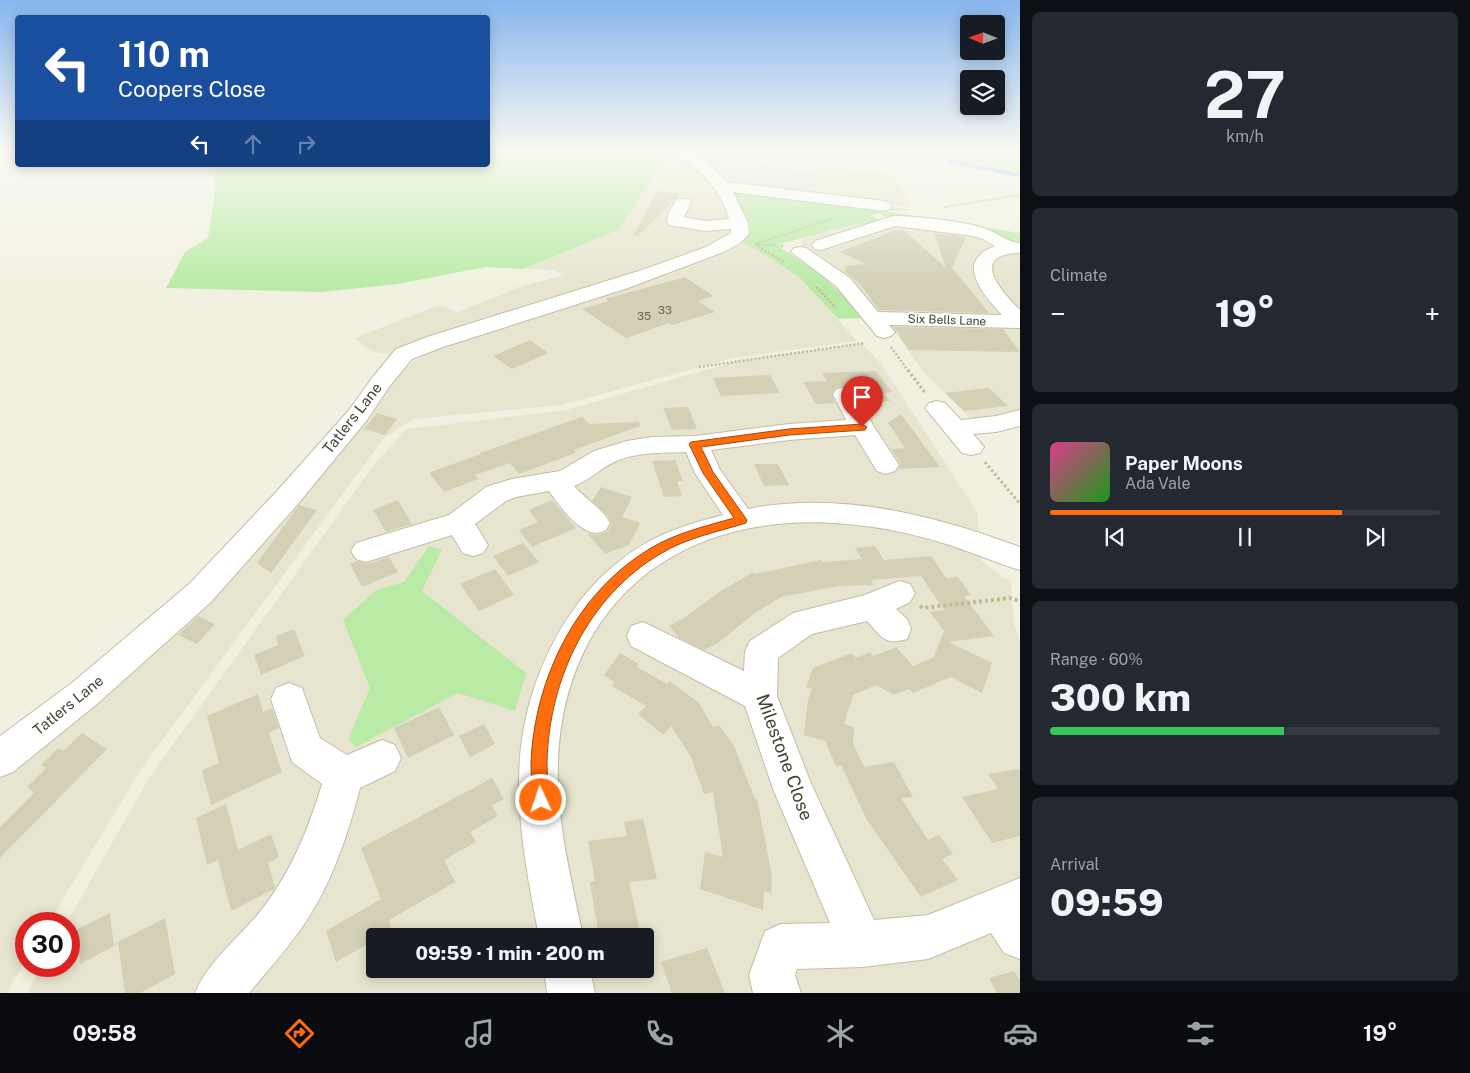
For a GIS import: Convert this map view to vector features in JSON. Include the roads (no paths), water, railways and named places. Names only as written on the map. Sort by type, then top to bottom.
[{"type":"street","points":[[683,202],[676,214],[675,222],[705,226],[740,223],[726,195]]},
{"type":"street","points":[[797,195],[884,206]]},
{"type":"street","points":[[821,245],[893,221],[901,221],[976,231],[989,235],[1014,248]]},
{"type":"street","name":"Tatlers Lane","points":[[0,759],[85,693],[200,593],[306,476],[358,415],[380,383],[404,354],[435,342],[656,272],[708,252],[740,234],[740,223]]},
{"type":"street","points":[[1014,248],[998,250],[988,257],[984,260],[982,272],[988,286],[1020,322]]},
{"type":"street","name":"Six Bells Lane","points":[[800,252],[843,282],[879,326],[1020,322]]},
{"type":"street","points":[[845,394],[862,427],[886,465]]},
{"type":"street","points":[[937,408],[971,446]]},
{"type":"street","points":[[954,428],[996,424],[1020,418]]},
{"type":"street","points":[[366,551],[455,533],[496,494],[512,488],[567,479],[616,452],[652,445],[695,444],[782,423],[862,427]]},
{"type":"street","points":[[695,444],[708,473],[741,520]]},
{"type":"street","points":[[556,482],[574,505],[596,523]]},
{"type":"street","points":[[560,928],[545,848],[539,762],[544,724],[562,658],[573,635],[601,595],[636,564],[676,540],[697,532],[741,520],[795,512],[854,514],[918,525],[973,540],[1020,559]]},
{"type":"street","name":"Milestone Close","points":[[862,944],[793,789],[760,696],[762,651],[804,622],[889,609]]},
{"type":"street","points":[[643,636],[760,696]]},
{"type":"street","points":[[289,698],[306,749],[344,776]]},
{"type":"street","points":[[219,993],[274,929],[297,896],[320,850],[344,776],[382,758]]},
{"type":"street","points":[[777,993],[772,975],[781,947],[862,944],[928,937],[1013,915]]},
{"type":"street","points":[[568,978],[571,993]]}]
